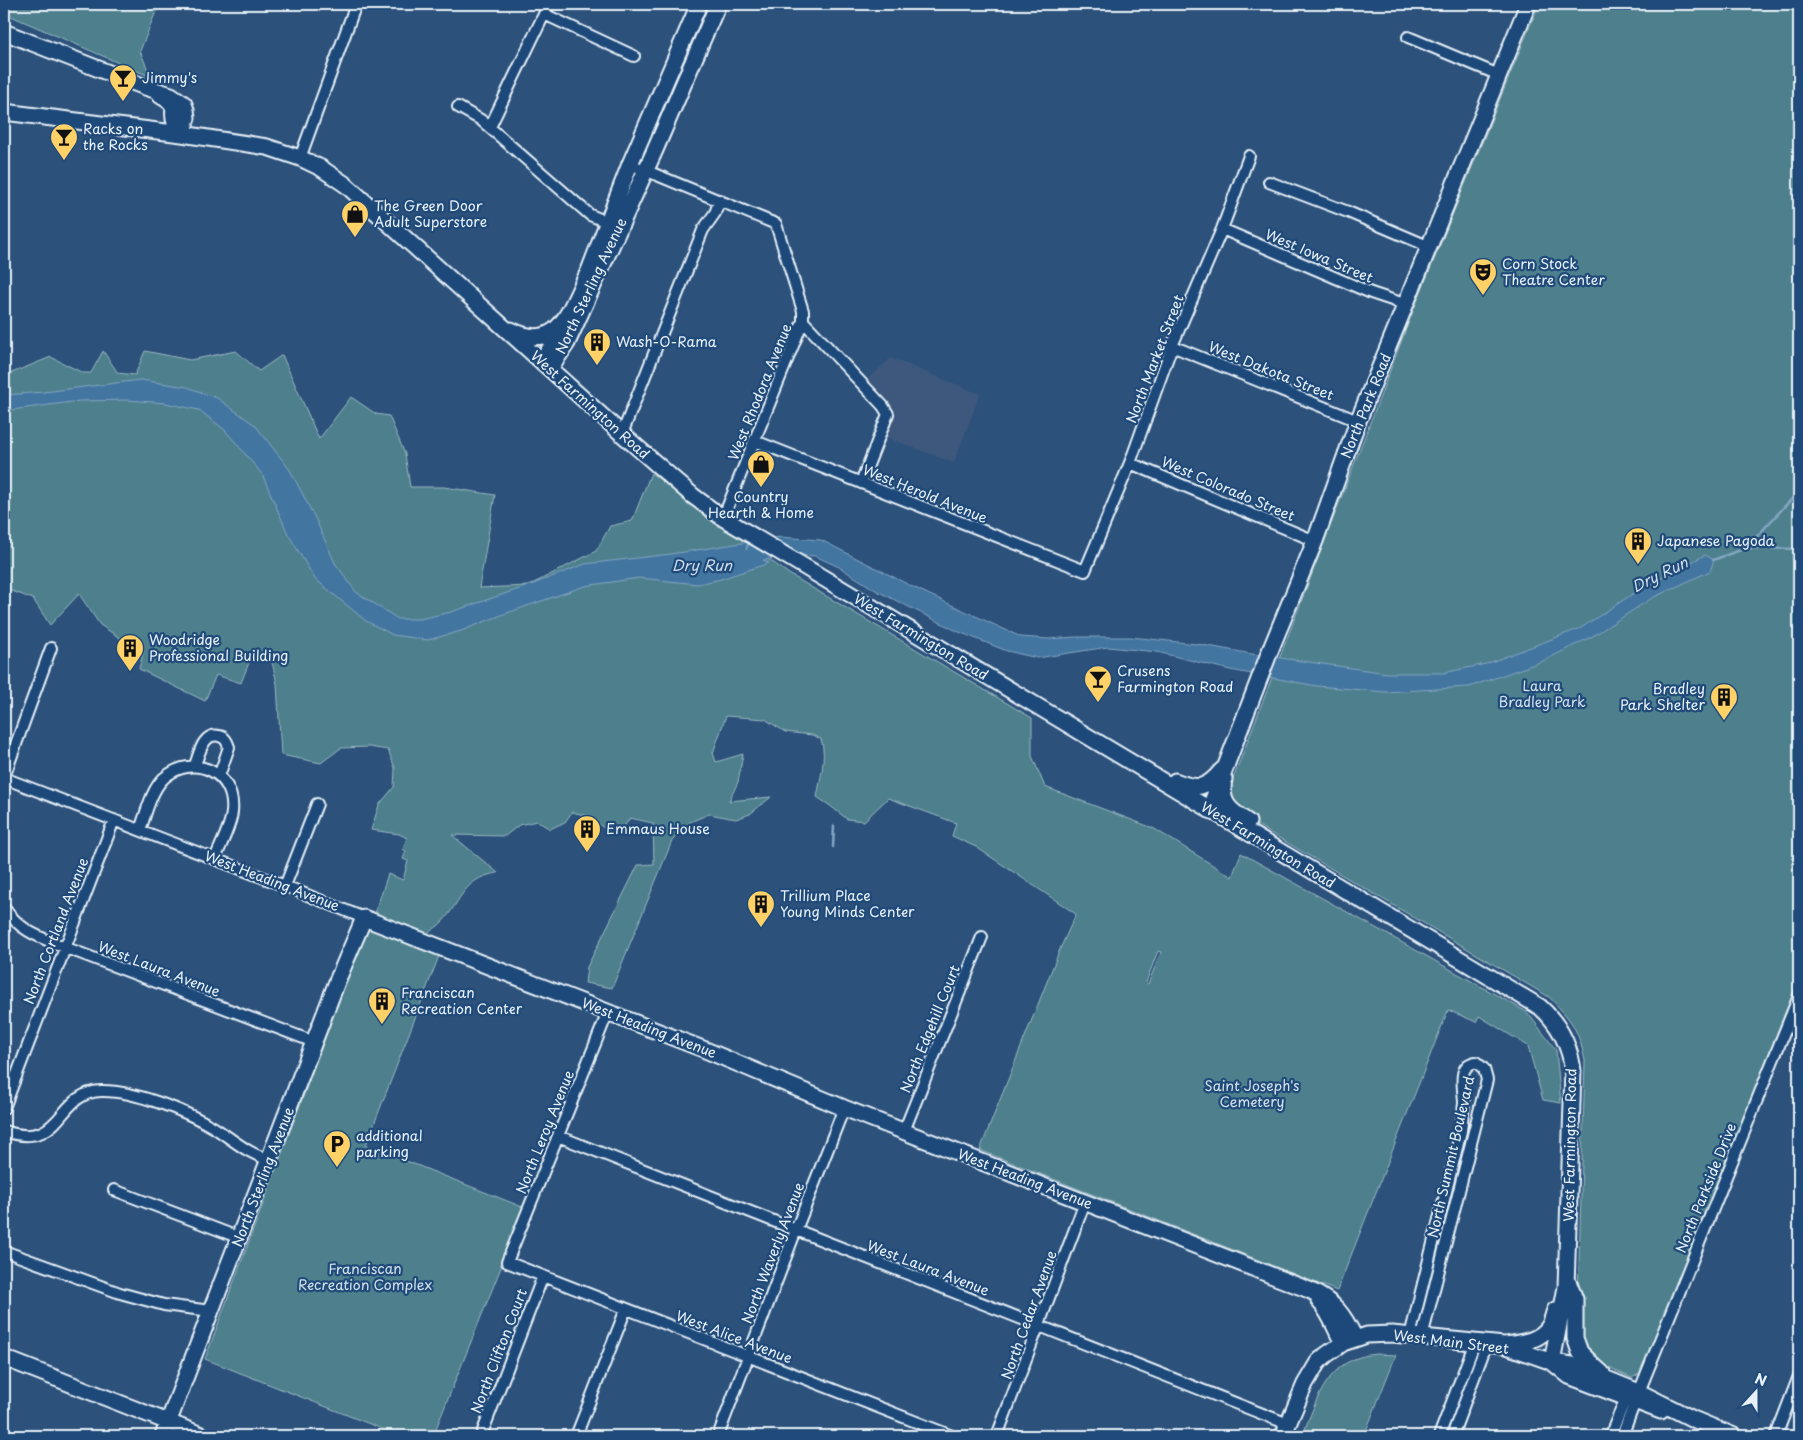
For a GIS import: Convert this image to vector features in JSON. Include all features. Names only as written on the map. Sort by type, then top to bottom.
[{"type":"main road","name":"North Sterling Avenue","points":[[699,4],[630,164],[613,224],[563,350],[553,364],[543,363],[548,349],[565,326],[589,271],[613,224],[646,171],[718,4]]},
{"type":"main road","name":"North Park Road","points":[[1210,810],[1256,686],[1315,541],[1358,421],[1407,305],[1528,4]]},
{"type":"main road","points":[[4,32],[145,87],[172,103],[175,112],[174,122],[182,134]]},
{"type":"main road","name":"West Farmington Road","points":[[4,112],[182,134],[267,147],[300,158],[321,168],[346,185],[622,434],[693,496],[723,518],[1525,997],[1545,1012],[1562,1034],[1571,1059],[1573,1082],[1567,1278],[1552,1362]]},
{"type":"main road","points":[[489,315],[504,326],[522,335],[544,337],[554,332],[561,324],[589,271]]},
{"type":"main road","points":[[1139,767],[1192,788],[1206,785],[1227,765]]},
{"type":"main road","points":[[1227,765],[1223,787],[1226,803],[1232,812],[1304,857],[1348,892]]},
{"type":"main road","name":"North Sterling Avenue","points":[[166,1429],[314,1042],[364,918]]},
{"type":"main road","name":"West Heading Avenue","points":[[364,918],[608,1012],[844,1108],[1292,1284],[1307,1291],[1323,1304],[1349,1341]]},
{"type":"main road","points":[[1504,1345],[1523,1342],[1542,1334],[1550,1326],[1567,1278]]},
{"type":"main road","points":[[1567,1278],[1575,1300],[1575,1338],[1580,1352],[1592,1365],[1613,1382]]},
{"type":"main road","name":"West Main Street","points":[[1349,1341],[1367,1335],[1416,1336],[1504,1345],[1552,1362],[1572,1365],[1613,1382],[1633,1397]]},
{"type":"main road","points":[[1286,1430],[1299,1395],[1311,1372],[1326,1355],[1349,1341]]},
{"type":"main road","points":[[4,1358],[166,1429],[204,1436]]},
{"type":"main road","name":"West Main Street","points":[[1552,1362],[1569,1376],[1633,1397],[1667,1413],[1693,1419],[1734,1436]]},
{"type":"street","points":[[300,158],[356,4]]},
{"type":"street","points":[[490,127],[546,9],[634,56]]},
{"type":"street","points":[[1408,38],[1499,75]]},
{"type":"street","points":[[458,107],[482,120],[590,215],[613,224]]},
{"type":"street","name":"North Market Street","points":[[1085,572],[1130,463],[1172,346],[1222,229],[1249,156]]},
{"type":"street","name":"West Rhodora Avenue","points":[[630,164],[776,224],[804,311],[803,321],[723,518]]},
{"type":"street","points":[[1269,182],[1348,212],[1430,247]]},
{"type":"street","points":[[622,434],[703,230],[715,213],[720,200]]},
{"type":"street","name":"West Iowa Street","points":[[1222,229],[1371,293],[1407,305]]},
{"type":"street","points":[[803,321],[883,406],[888,414],[861,483]]},
{"type":"street","name":"West Dakota Street","points":[[1172,346],[1358,421]]},
{"type":"street","name":"West Herold Avenue","points":[[755,441],[1085,572]]},
{"type":"street","name":"West Colorado Street","points":[[1130,463],[1315,541]]},
{"type":"street","points":[[4,777],[51,648]]},
{"type":"street","points":[[195,765],[206,739],[211,736],[221,736],[226,740],[229,747],[219,776]]},
{"type":"street","points":[[140,830],[156,790],[163,779],[175,771],[195,765],[207,768],[219,776],[232,799],[232,813],[215,859]]},
{"type":"street","name":"West Heading Avenue","points":[[4,777],[364,918]]},
{"type":"street","points":[[285,886],[317,804]]},
{"type":"street","name":"North Cortland Avenue","points":[[4,1108],[114,820]]},
{"type":"street","name":"West Laura Avenue","points":[[4,908],[14,922],[27,932],[64,948],[314,1042]]},
{"type":"street","name":"North Edgehill Court","points":[[904,1131],[982,937]]},
{"type":"street","name":"North Parkside Drive","points":[[1633,1397],[1799,996]]},
{"type":"street","name":"North Leroy Avenue","points":[[507,1262],[608,1012]]},
{"type":"street","name":"North Summit Boulevard","points":[[1476,1062],[1484,1069],[1486,1080],[1416,1336],[1461,1131],[1464,1103],[1463,1073],[1469,1064],[1476,1062]]},
{"type":"street","points":[[4,1130],[18,1135],[37,1134],[51,1128],[75,1100],[88,1094],[102,1091],[126,1094],[167,1106],[212,1127],[259,1157],[269,1159]]},
{"type":"street","name":"North Waverly Avenue","points":[[718,1436],[844,1108]]},
{"type":"street","name":"West Laura Avenue","points":[[558,1136],[1040,1326],[1286,1430]]},
{"type":"street","points":[[114,1190],[240,1238]]},
{"type":"street","name":"North Cedar Avenue","points":[[997,1436],[1040,1326],[1085,1202]]},
{"type":"street","points":[[4,1251],[120,1293],[164,1304],[211,1311]]},
{"type":"street","name":"West Alice Avenue","points":[[507,1262],[952,1436]]},
{"type":"street","name":"North Clifton Court","points":[[481,1436],[543,1276]]},
{"type":"street","points":[[576,1436],[626,1309]]},
{"type":"street","points":[[1439,1436],[1481,1343]]},
{"type":"street","points":[[1452,1436],[1481,1343]]},
{"type":"street","points":[[1776,1436],[1799,1376]]},
{"type":"street","points":[[1610,1436],[1633,1397]]},
{"type":"street","points":[[1622,1436],[1633,1397]]},
{"type":"shaded area","points":[[891,358],[980,394],[954,463],[880,435],[888,414],[862,384]]},
{"type":"green space","points":[[4,4],[159,4],[140,51],[151,77],[4,13]]},
{"type":"green space","name":"Laura Bradley Park","points":[[1539,4],[1799,4],[1799,978],[1648,1356],[1639,1374],[1632,1378],[1604,1366],[1586,1353],[1577,1330],[1585,1061],[1580,1040],[1569,1019],[1549,997],[1235,812],[1228,792],[1413,311]]},
{"type":"green space","name":"Saint Joseph's Cemetery","points":[[103,351],[118,373],[135,375],[145,351],[190,360],[236,351],[259,371],[282,355],[319,439],[351,397],[376,414],[389,416],[405,454],[410,487],[444,487],[495,495],[479,588],[528,586],[596,551],[610,526],[632,521],[651,473],[789,574],[1032,718],[1032,756],[1045,787],[1153,828],[1232,877],[1241,853],[1527,1012],[1556,1050],[1561,1103],[1543,1100],[1528,1046],[1479,1016],[1476,1022],[1448,1010],[1337,1291],[980,1150],[1060,949],[1076,914],[976,847],[952,836],[956,823],[888,798],[864,821],[847,819],[817,797],[823,761],[821,739],[812,735],[785,732],[765,719],[726,716],[713,753],[716,762],[743,754],[738,782],[729,801],[771,797],[750,814],[736,819],[709,814],[690,822],[672,841],[612,988],[585,983],[587,967],[638,865],[654,864],[653,823],[630,818],[619,834],[604,828],[588,816],[572,812],[565,822],[550,829],[537,821],[519,825],[505,836],[452,835],[498,873],[485,876],[468,887],[446,918],[438,926],[425,934],[375,913],[388,874],[403,880],[408,861],[403,859],[406,851],[403,849],[407,838],[399,834],[371,830],[379,805],[394,787],[395,768],[388,750],[369,747],[341,748],[321,763],[281,755],[277,684],[271,657],[252,655],[241,683],[216,675],[205,701],[139,669],[143,653],[100,625],[79,594],[50,625],[33,599],[4,588],[4,371],[9,374],[51,357],[83,373],[91,373]],"holes":[[[1158,951],[1161,952],[1148,984],[1146,982]]]},
{"type":"green space","name":"Franciscan Recreation Complex","points":[[372,929],[439,956],[366,1145],[525,1208],[433,1436],[400,1436],[205,1359],[365,931]]},
{"type":"green space","points":[[1376,1354],[1396,1355],[1364,1436],[1302,1436],[1320,1394],[1335,1372],[1346,1363],[1359,1357]]},
{"type":"water","points":[[140,380],[187,387],[217,398],[255,425],[290,470],[315,518],[335,563],[356,592],[398,619],[420,619],[451,612],[585,564],[671,554],[748,542],[746,550],[750,542],[780,537],[821,540],[917,589],[1021,637],[1048,639],[1131,637],[1197,644],[1252,654],[1387,673],[1443,673],[1486,664],[1581,628],[1637,591],[1705,555],[1714,560],[1710,571],[1652,598],[1593,636],[1543,661],[1469,687],[1386,692],[1317,686],[1230,670],[1157,652],[1108,647],[1037,658],[1007,651],[959,632],[877,591],[839,567],[815,556],[799,555],[763,560],[769,563],[721,579],[698,584],[639,578],[585,586],[461,631],[428,640],[393,635],[366,621],[315,579],[288,534],[262,474],[225,430],[199,410],[165,403],[128,400],[79,401],[4,411],[4,395]]},
{"type":"waterway","name":"Dry Run","points":[[1713,560],[1746,548],[1799,491]]},
{"type":"waterway","points":[[1746,548],[1799,549]]},
{"type":"waterway","points":[[833,847],[834,826]]},
{"type":"place","name":"Jimmy's","points":[[123,102]]},
{"type":"place","name":"Racks on the Rocks","points":[[64,161]]},
{"type":"place","name":"The Green Door Adult Superstore","points":[[355,238]]},
{"type":"place","name":"Corn Stock Theatre Center","points":[[1483,296]]},
{"type":"place","name":"Wash-O-Rama","points":[[597,366]]},
{"type":"place","name":"Country Hearth & Home","points":[[761,488]]},
{"type":"place","name":"Japanese Pagoda","points":[[1638,565]]},
{"type":"place","name":"Woodridge Professional Building","points":[[130,672]]},
{"type":"place","name":"Crusens Farmington Road","points":[[1098,703]]},
{"type":"place","name":"Bradley Park Shelter","points":[[1724,721]]},
{"type":"place","name":"Emmaus House","points":[[587,853]]},
{"type":"place","name":"Trillium Place Young Minds Center","points":[[761,928]]},
{"type":"place","name":"Franciscan Recreation Center","points":[[382,1025]]},
{"type":"place","name":"additional parking","points":[[337,1168]]}]
